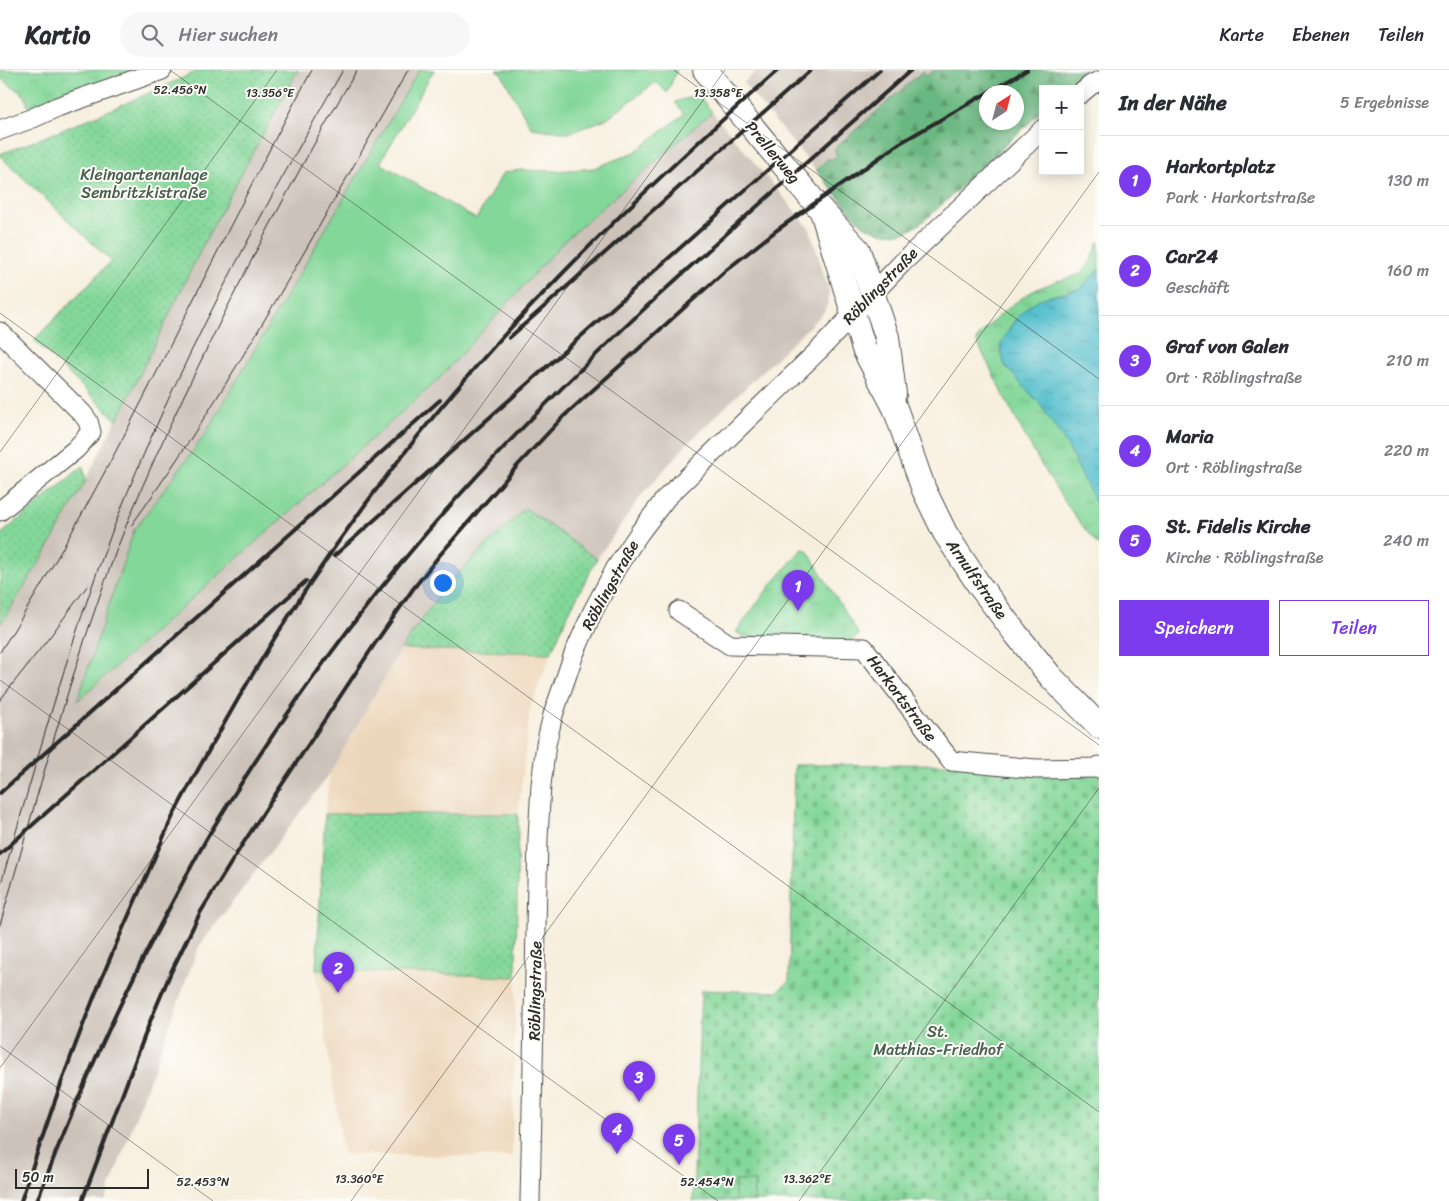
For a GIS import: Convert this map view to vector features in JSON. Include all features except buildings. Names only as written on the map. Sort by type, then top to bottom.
[{"type":"main road","name":"Prellerweg","points":[[705,70],[822,211],[858,250],[872,293]]},
{"type":"main road","name":"Prellerweg","points":[[822,211],[853,313]]},
{"type":"main road","name":"Arnulfstraße","points":[[872,293],[886,337],[895,408]]},
{"type":"main road","name":"Arnulfstraße","points":[[853,313],[864,349],[895,408],[924,490],[945,533],[979,585],[1016,634],[1051,677],[1099,726]]},
{"type":"street","points":[[0,130],[56,107],[162,70]]},
{"type":"street","points":[[1084,91],[1099,80]]},
{"type":"street","name":"Röblingstraße","points":[[530,1201],[538,838],[541,784],[546,744],[553,715],[574,654],[593,611],[616,568],[666,498],[820,349],[914,251],[1042,130]]},
{"type":"street","points":[[0,332],[82,413],[88,421],[91,432],[76,449],[0,512]]},
{"type":"street","name":"Harkortstraße","points":[[679,611],[730,645],[864,648],[951,761],[1036,769],[1097,768],[1099,766]]},
{"type":"shaded area","points":[[298,70],[419,70],[204,436],[134,530],[78,700],[439,379],[564,241],[712,112],[810,229],[829,292],[828,302],[824,312],[687,444],[641,496],[597,559],[525,508],[447,584],[401,649],[330,773],[198,948],[105,1201],[0,1201],[0,625],[44,555],[86,480],[207,237]]},
{"type":"shaded area","points":[[758,70],[934,70],[927,76],[924,71],[834,149],[837,154],[831,160],[828,158],[816,170],[743,83]]},
{"type":"shaded area","points":[[401,649],[551,653],[530,709],[518,814],[325,814],[330,773]]},
{"type":"shaded area","points":[[316,970],[516,977],[512,1157],[343,1154]]},
{"type":"green space","points":[[0,70],[137,70],[28,107],[25,96],[0,78]]},
{"type":"green space","name":"Kleingartenanlage Sembritzkistraße","points":[[200,70],[298,70],[207,237],[117,421],[34,340],[111,261],[0,154],[101,114]]},
{"type":"green space","points":[[419,70],[434,70],[380,163],[476,219],[503,173],[520,170],[557,171],[594,168],[635,152],[684,114],[675,102],[698,95],[712,112],[564,241],[439,379],[77,701],[134,530],[204,436]]},
{"type":"green space","points":[[496,70],[677,70],[667,93],[656,82],[606,119],[569,133],[531,128],[501,73]]},
{"type":"green space","points":[[934,70],[1087,70],[1070,85],[1039,85],[1039,114],[1024,128],[1024,85],[979,85],[979,130],[1022,130],[917,226],[893,234],[872,230],[855,217],[816,170],[828,158],[831,160],[837,155],[834,149],[923,71],[927,76]]},
{"type":"green space","points":[[1099,241],[1099,546],[1080,523],[1046,473],[976,340],[989,325],[1022,298],[1039,288],[1082,272],[1090,263]]},
{"type":"green space","points":[[83,466],[86,480],[44,555],[0,625],[0,535]]},
{"type":"green space","points":[[525,508],[597,559],[569,612],[551,653],[401,649],[447,584]]},
{"type":"green space","points":[[802,549],[807,550],[859,635],[848,643],[743,636],[736,632],[766,591]]},
{"type":"green space","name":"St. Matthias-Friedhof","points":[[945,764],[1099,771],[1099,1201],[693,1201],[701,990],[777,992],[789,981],[794,765]]},
{"type":"green space","points":[[325,814],[518,814],[516,977],[316,970]]},
{"type":"green space","points":[[735,1181],[754,1181],[754,1201],[735,1201]]},
{"type":"water","points":[[1099,269],[1099,510],[1067,445],[1039,403],[1005,366],[1000,346],[1014,321],[1026,308],[1039,299],[1080,289]]},
{"type":"tram line","points":[[0,652],[84,510],[312,70]]},
{"type":"tram line","points":[[0,887],[81,617],[137,469],[219,295],[343,70]]},
{"type":"tram line","points":[[0,925],[70,686],[101,592],[130,515],[198,367],[258,247],[357,70]]},
{"type":"tram line","points":[[131,526],[206,415],[241,359],[408,70]]},
{"type":"tram line","points":[[0,700],[88,585]]},
{"type":"railway","points":[[21,1201],[81,1029],[170,823],[185,792],[221,729],[294,607],[334,548],[419,434],[512,326],[640,196],[778,70]]},
{"type":"railway","points":[[509,338],[811,70]]},
{"type":"railway","points":[[334,556],[880,70]]},
{"type":"railway","points":[[37,1201],[81,1092],[113,1021],[198,853],[237,789],[295,703],[357,619],[456,499],[564,386],[678,278],[911,70]]},
{"type":"railway","points":[[82,1201],[151,1019],[171,972],[200,913],[242,845],[376,642],[439,556],[518,465],[563,417],[725,271],[777,230],[900,143],[1027,70]]},
{"type":"railway","points":[[0,793],[440,400]]},
{"type":"railway","points":[[0,854],[306,581]]},
{"type":"place","name":"Harkortplatz","points":[[798,611]]},
{"type":"place","name":"Car24","points":[[338,993]]},
{"type":"place","name":"Graf von Galen","points":[[639,1102]]},
{"type":"place","name":"Maria","points":[[617,1154]]},
{"type":"place","name":"St. Fidelis Kirche","points":[[679,1165]]}]
